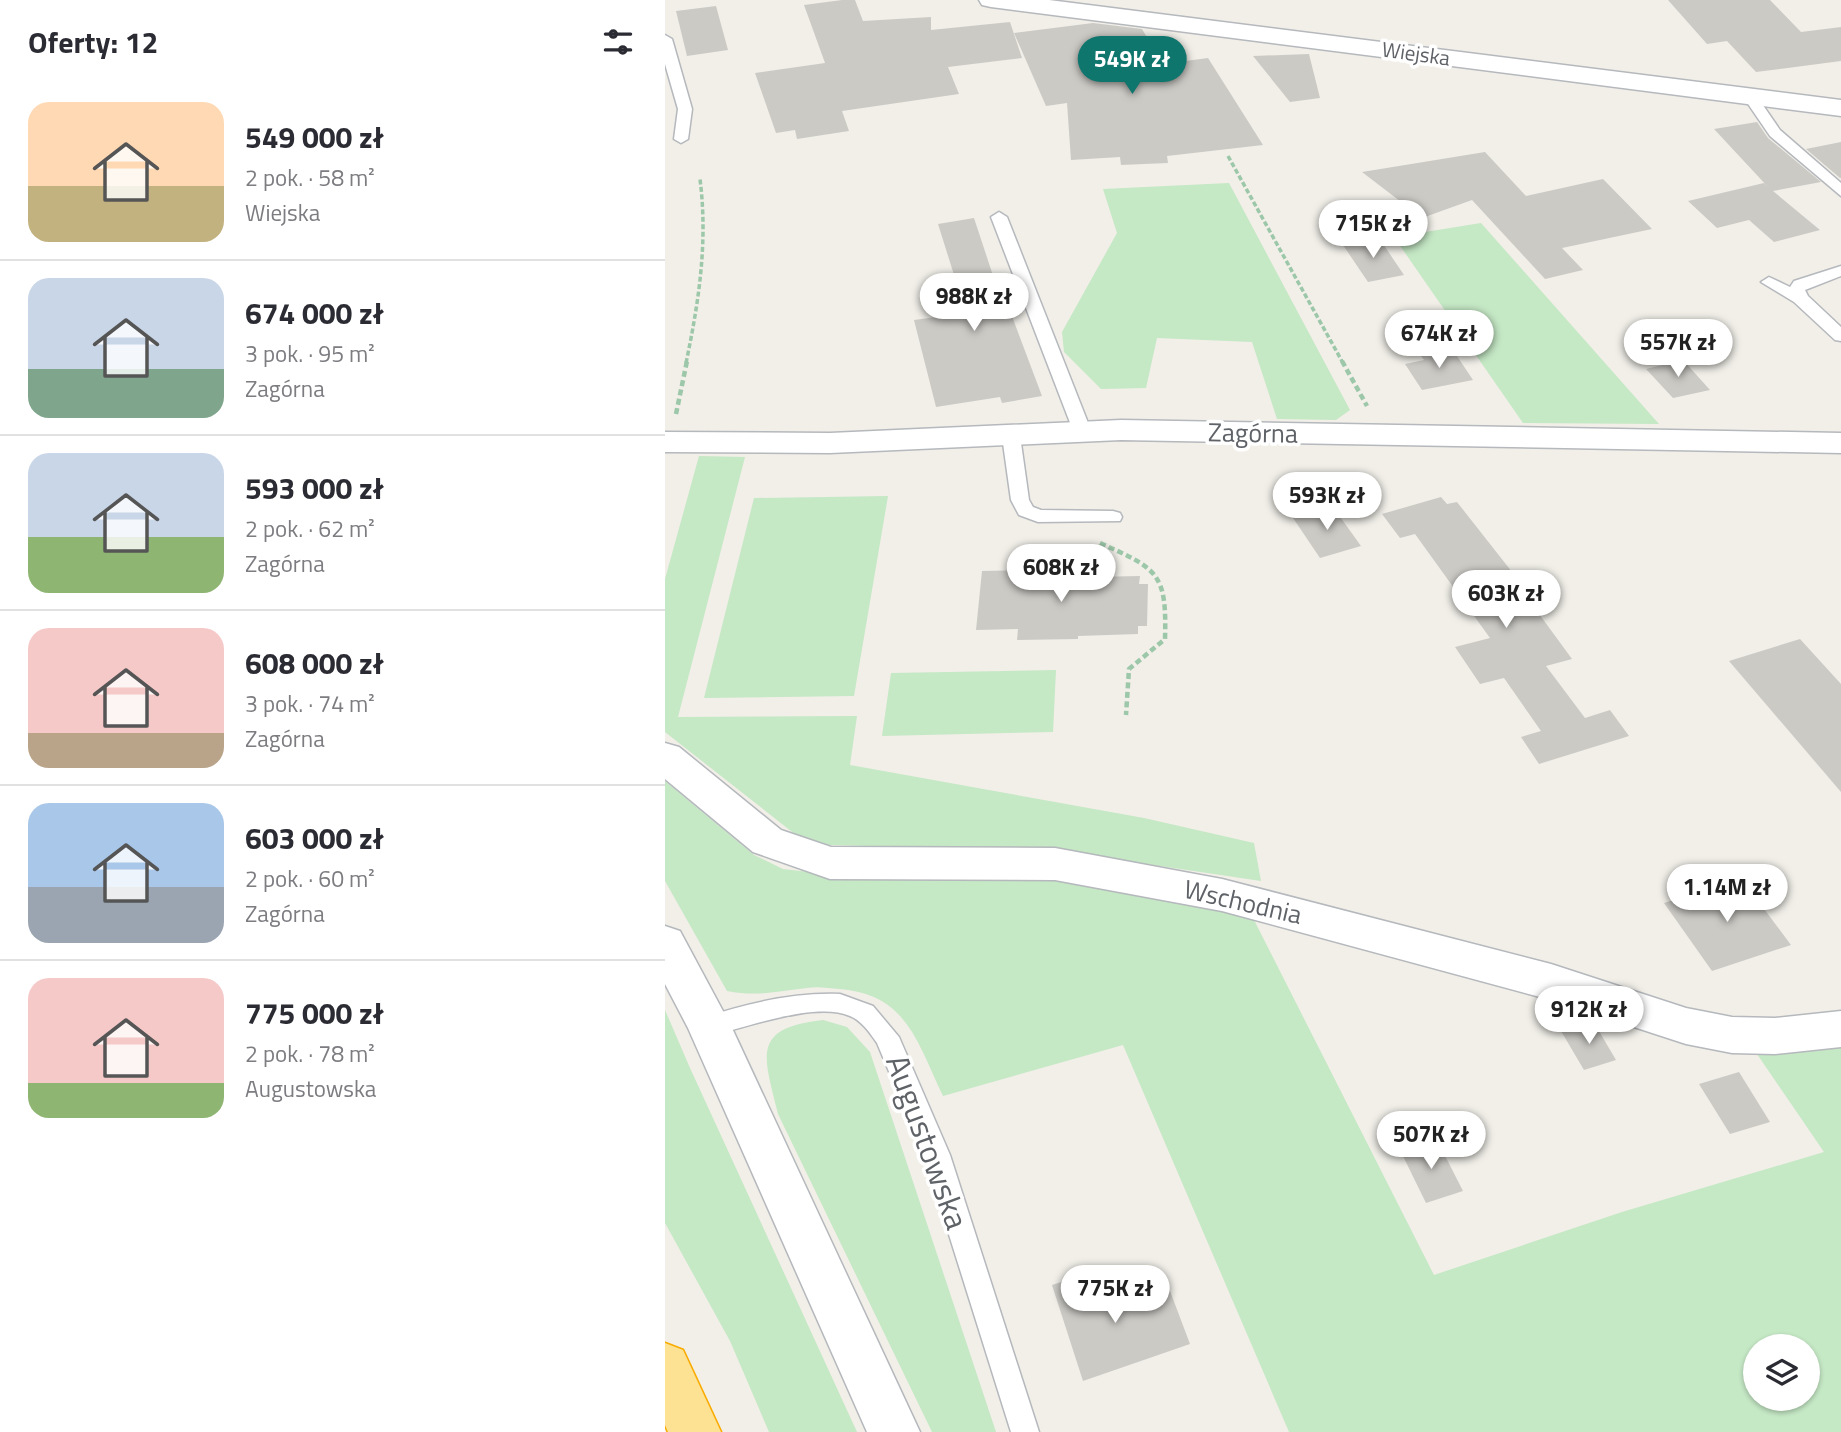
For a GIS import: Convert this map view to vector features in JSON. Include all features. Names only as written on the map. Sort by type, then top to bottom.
[{"type":"highway","points":[[665,1367],[695,1432]]},
{"type":"street","name":"Wiejska","points":[[991,0],[1222,27],[1751,99],[1841,108]]},
{"type":"street","name":"Zagórna","points":[[668,442],[816,443],[1083,432],[1841,443]]},
{"type":"street","name":"Wschodnia","points":[[665,757],[767,841],[830,863],[1055,864],[1223,895],[1551,982],[1686,1026],[1732,1035],[1775,1036],[1841,1029]]},
{"type":"street","points":[[665,943],[709,1026],[894,1432]]},
{"type":"lane","points":[[665,39],[685,109],[681,139]]},
{"type":"lane","points":[[1751,99],[1775,133],[1841,191]]},
{"type":"lane","points":[[999,217],[1083,432]]},
{"type":"lane","points":[[1800,298],[1797,289],[1800,284],[1841,271]]},
{"type":"lane","points":[[1769,282],[1800,298],[1841,336]]},
{"type":"lane","points":[[1011,436],[1020,500],[1026,511],[1038,516],[1114,517]]},
{"type":"lane","name":"Augustowska","points":[[709,1026],[837,1002],[858,1008],[874,1021],[887,1037],[937,1155],[1025,1432]]},
{"type":"path","points":[[1228,156],[1371,414],[1375,435]]},
{"type":"path","points":[[668,442],[701,275],[705,222],[700,179]]},
{"type":"path","points":[[1085,516],[1094,540],[1154,569],[1163,581],[1165,639],[1129,669],[1126,715]]},
{"type":"green space","points":[[1229,183],[1350,410],[1336,420],[1277,419],[1252,342],[1157,338],[1146,388],[1101,389],[1064,352],[1062,332],[1117,233],[1103,189]]},
{"type":"green space","points":[[1481,223],[1659,424],[1523,423],[1394,237]]},
{"type":"green space","points":[[699,456],[745,457],[678,717],[857,716],[850,765],[1144,818],[1254,843],[1261,881],[1059,851],[828,845],[796,835],[665,732],[665,579]]},
{"type":"green space","points":[[888,496],[854,696],[704,698],[754,498]]},
{"type":"green space","points":[[1056,670],[1053,732],[882,736],[891,673]]},
{"type":"green space","points":[[665,781],[754,855],[783,869],[844,876],[1045,878],[1253,918],[1434,1275],[1622,1212],[1824,1152],[1757,1054],[1841,1047],[1841,1432],[1289,1432],[1123,1045],[943,1096],[907,1024],[880,1000],[862,993],[823,987],[758,993],[727,991],[665,881]]},
{"type":"green space","points":[[665,1010],[857,1432],[769,1432],[730,1341],[665,1223]]},
{"type":"green space","points":[[823,1020],[847,1027],[870,1052],[996,1432],[932,1432],[778,1114],[769,1076],[768,1048],[773,1038],[783,1030]]},
{"type":"building","points":[[855,0],[863,21],[931,17],[931,30],[1010,22],[1022,58],[948,67],[959,94],[842,111],[849,131],[797,139],[795,130],[776,133],[755,73],[825,63],[804,5]]},
{"type":"building","points":[[1668,0],[1770,0],[1801,32],[1841,27],[1841,61],[1756,72],[1727,41],[1707,44]]},
{"type":"building","points":[[716,6],[728,50],[687,56],[676,11]]},
{"type":"building","points":[[1093,23],[1142,29],[1163,64],[1208,58],[1263,145],[1167,156],[1168,163],[1121,165],[1120,157],[1071,160],[1067,103],[1046,106],[1014,33]]},
{"type":"building","points":[[1309,54],[1320,98],[1290,102],[1253,56]]},
{"type":"building","points":[[1757,122],[1768,138],[1821,182],[1773,191],[1820,230],[1774,242],[1749,220],[1717,228],[1688,201],[1764,183],[1768,187],[1714,129]]},
{"type":"building","points":[[1841,142],[1841,178],[1840,178],[1806,149]]},
{"type":"building","points":[[1485,152],[1526,196],[1603,179],[1652,229],[1562,248],[1583,270],[1545,279],[1472,200],[1422,218],[1362,172]]},
{"type":"building","points":[[974,218],[1005,312],[1010,311],[1042,396],[1002,403],[1000,397],[936,407],[914,320],[966,313],[938,224]]},
{"type":"building","points":[[1379,238],[1404,275],[1368,282],[1343,245]]},
{"type":"building","points":[[1453,350],[1473,380],[1422,390],[1405,364],[1424,360],[1421,356]]},
{"type":"building","points":[[1683,360],[1710,390],[1673,398],[1646,369]]},
{"type":"building","points":[[1441,497],[1447,504],[1457,502],[1527,591],[1523,592],[1572,659],[1546,666],[1585,718],[1610,710],[1629,736],[1539,764],[1521,737],[1541,731],[1504,678],[1480,684],[1455,647],[1490,638],[1415,534],[1400,538],[1382,514]]},
{"type":"building","points":[[1333,507],[1361,546],[1320,558],[1293,518]]},
{"type":"building","points":[[1034,570],[1034,573],[1092,572],[1092,577],[1140,576],[1139,584],[1148,584],[1147,626],[1138,626],[1138,634],[1078,636],[1078,639],[1017,640],[1018,629],[976,630],[982,571]]},
{"type":"building","points":[[1800,639],[1841,684],[1841,792],[1729,661]]},
{"type":"building","points":[[1741,878],[1791,945],[1712,971],[1664,903]]},
{"type":"building","points":[[1593,1021],[1616,1060],[1584,1070],[1561,1031]]},
{"type":"building","points":[[1739,1072],[1770,1122],[1730,1134],[1699,1084]]},
{"type":"building","points":[[1436,1138],[1463,1191],[1426,1203],[1400,1150]]},
{"type":"building","points":[[1107,1267],[1122,1308],[1170,1291],[1190,1344],[1083,1381],[1052,1285]]}]
